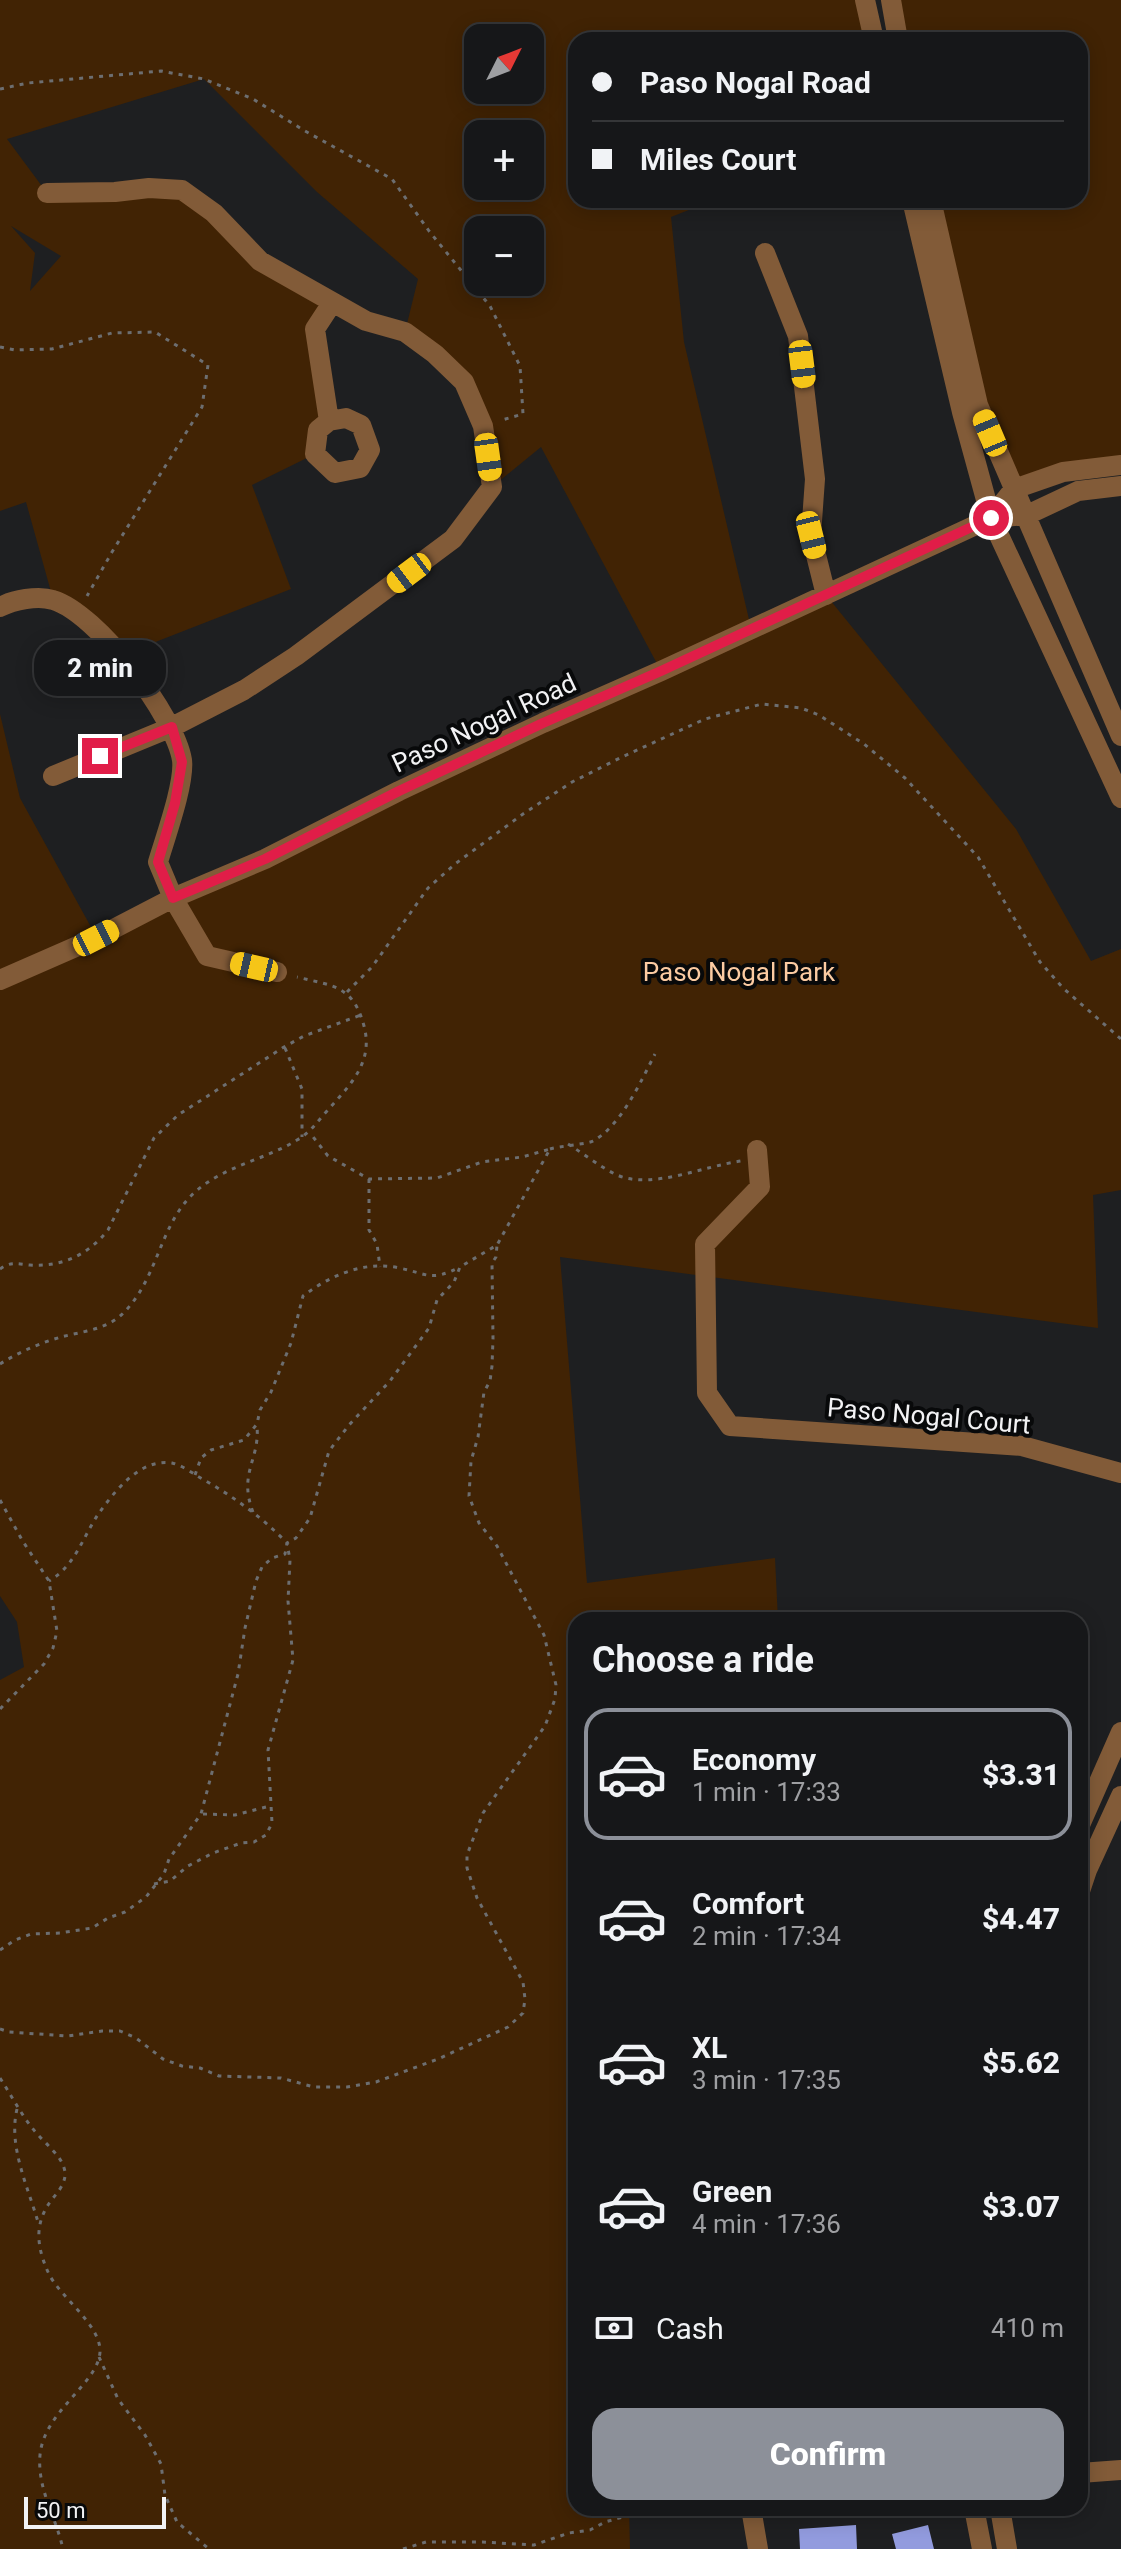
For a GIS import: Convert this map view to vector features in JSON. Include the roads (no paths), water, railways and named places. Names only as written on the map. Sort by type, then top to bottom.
[{"type":"street","points":[[865,0],[872,32]]},
{"type":"street","points":[[891,0],[897,32]]},
{"type":"street","points":[[47,193],[149,188],[182,190],[214,213],[260,261],[366,321],[405,332],[435,354],[464,382],[483,426],[492,487],[453,539],[296,656],[244,690],[172,727],[53,776]]},
{"type":"street","points":[[914,208],[962,412],[991,518],[1121,798]]},
{"type":"street","points":[[933,208],[978,405],[1121,736]]},
{"type":"street","points":[[765,253],[798,336],[815,479],[811,535],[826,595]]},
{"type":"street","points":[[329,421],[315,329],[332,303]]},
{"type":"street","points":[[991,518],[1014,489],[1063,472],[1121,465]]},
{"type":"street","points":[[991,518],[1027,515],[1078,491],[1121,486]]},
{"type":"street","name":"Paso Nogal Road","points":[[0,980],[96,938],[173,898],[265,859],[543,723],[991,518]]},
{"type":"street","points":[[0,607],[14,599],[53,599],[78,614],[122,655],[172,727],[182,762],[175,803],[158,862],[173,898],[207,956],[277,972]]},
{"type":"street","name":"Paso Nogal Court","points":[[757,1154],[760,1187],[705,1244],[707,1393],[730,1426],[1022,1446],[1121,1473]]},
{"type":"street","points":[[1088,1807],[1121,1732]]},
{"type":"street","points":[[1088,1859],[1121,1796]]},
{"type":"street","points":[[1088,2472],[1121,2470]]},
{"type":"street","points":[[752,2516],[758,2549]]},
{"type":"street","points":[[976,2516],[982,2549]]},
{"type":"street","points":[[1001,2516],[1007,2549]]},
{"type":"park label","name":"Paso Nogal Park","points":[[739,972]]}]
